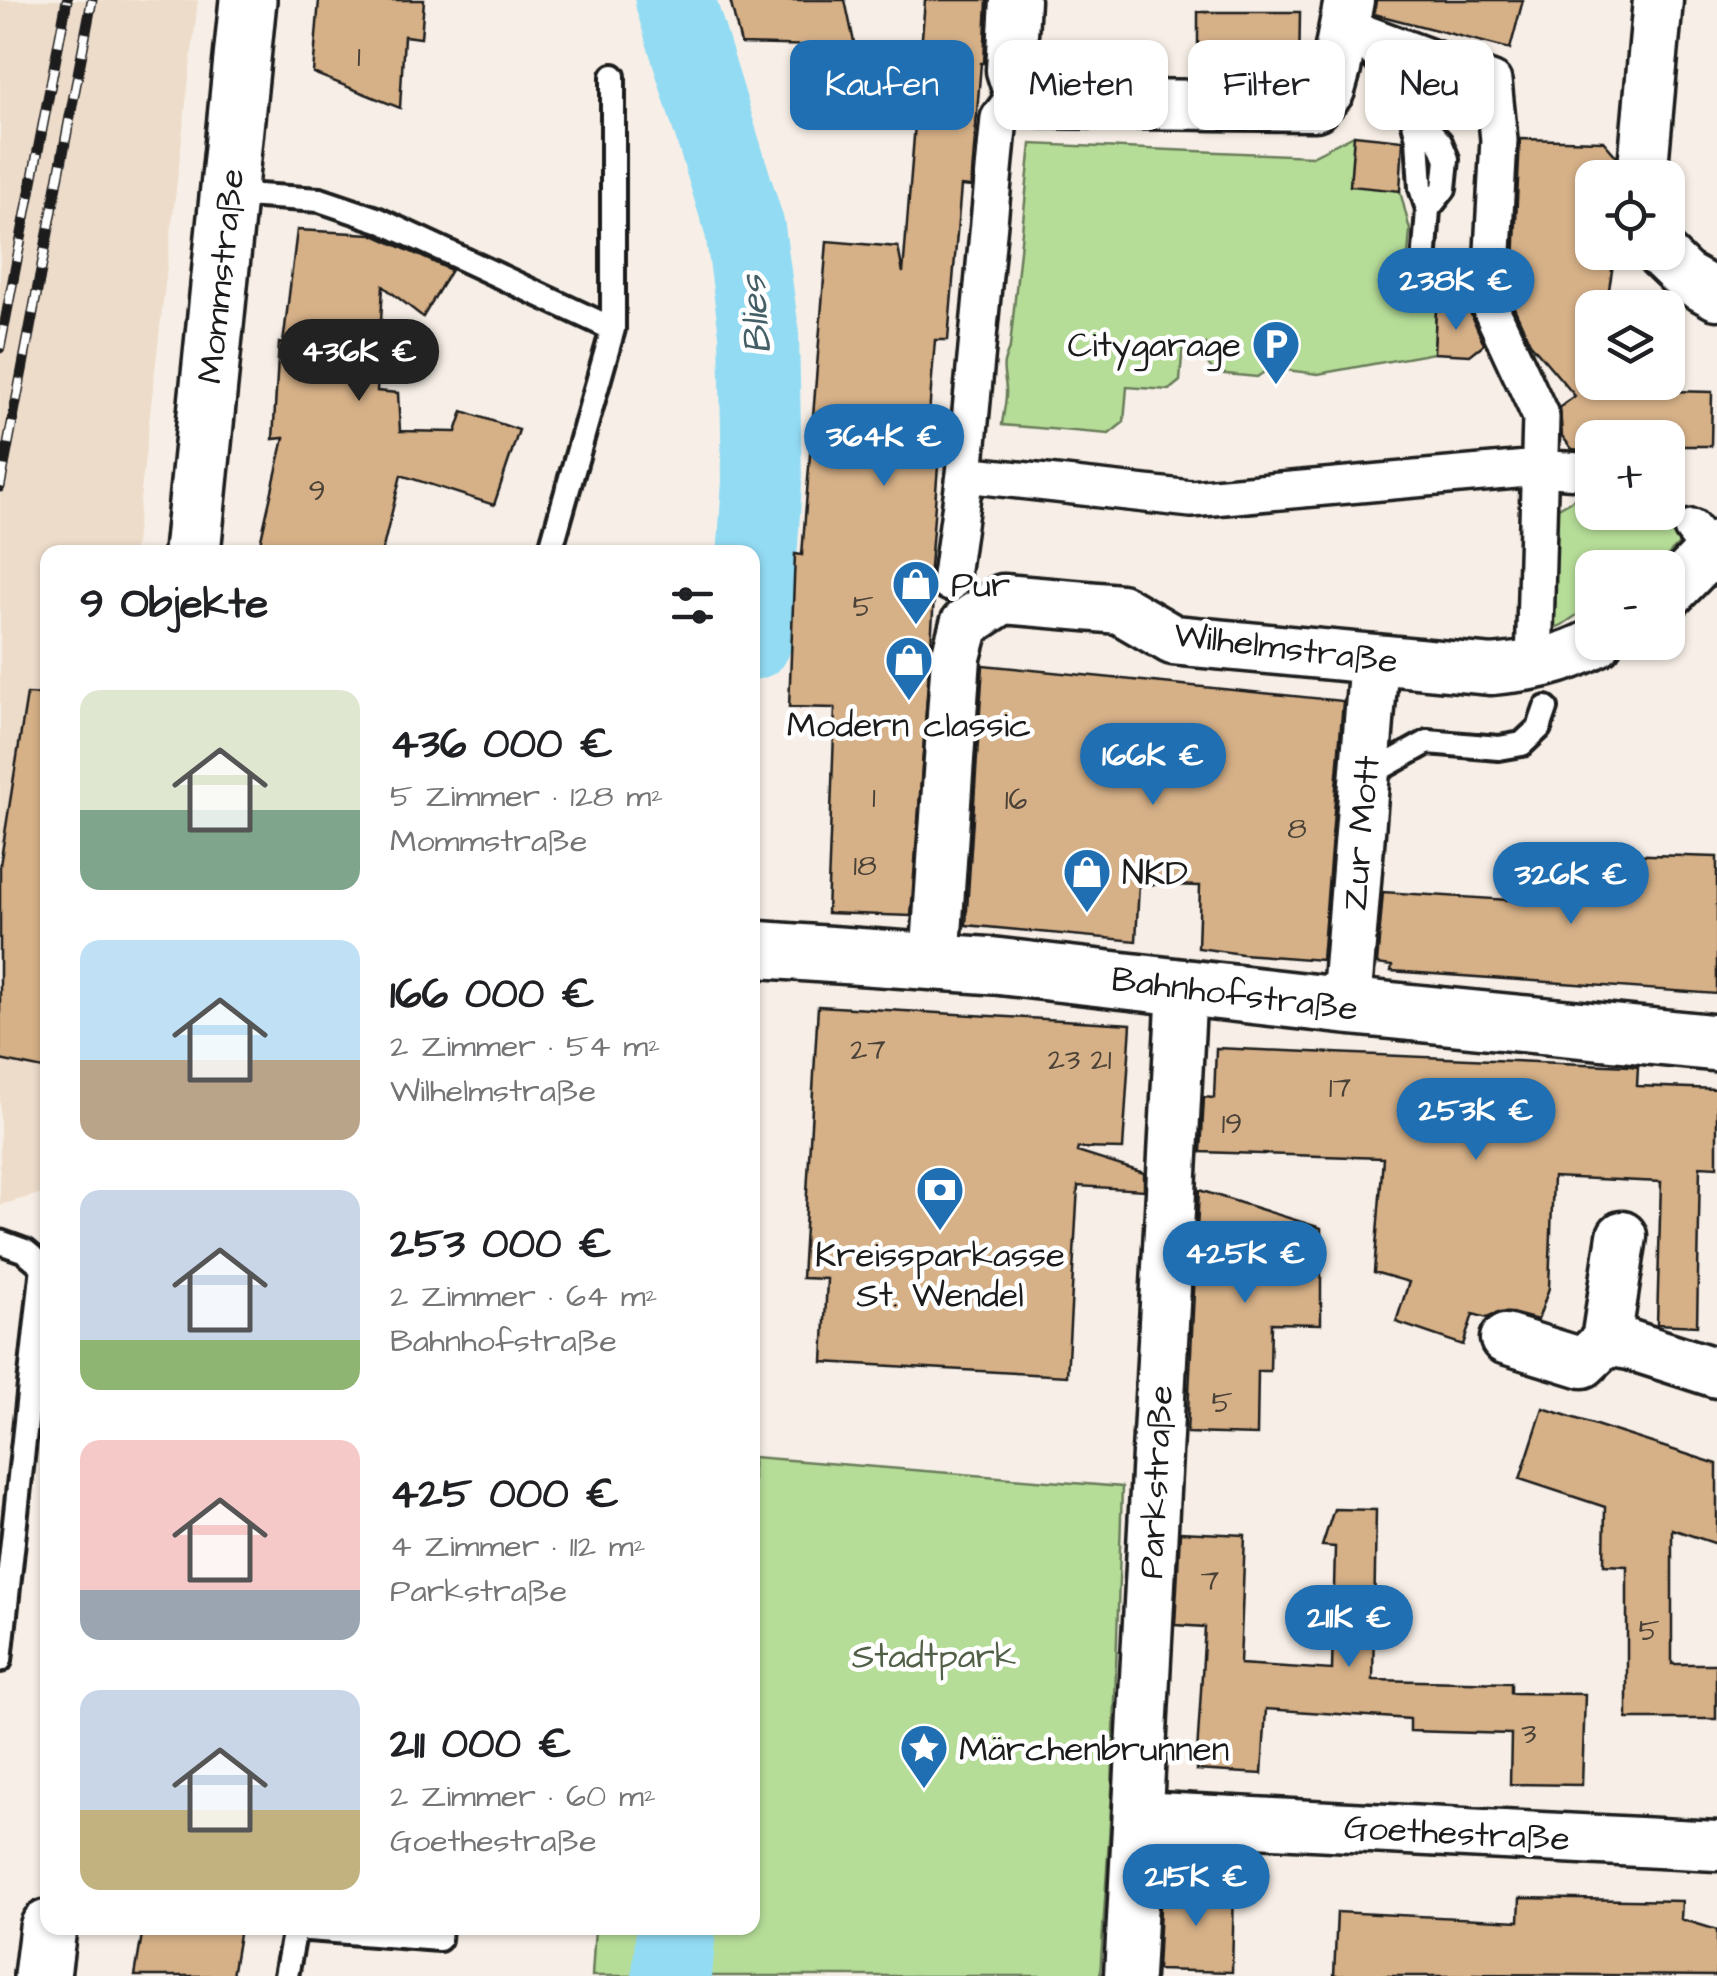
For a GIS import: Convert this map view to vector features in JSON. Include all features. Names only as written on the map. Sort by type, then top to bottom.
[{"type":"main road","name":"Mommstraße","points":[[193,545],[248,0]]},
{"type":"main road","name":"Bahnhofstraße","points":[[760,949],[995,966],[1346,1006],[1717,1042]]},
{"type":"main road","points":[[42,1976],[47,1935]]},
{"type":"street","points":[[1013,40],[1015,0]]},
{"type":"street","points":[[1644,160],[1658,0]]},
{"type":"street","points":[[1168,104],[1314,106],[1330,90],[1347,13],[1494,81],[1499,140],[1490,307],[1540,417],[1540,687]]},
{"type":"street","points":[[936,963],[956,657],[973,602],[965,474],[998,130]]},
{"type":"street","points":[[1678,270],[1717,295]]},
{"type":"street","points":[[965,474],[1190,499],[1539,468],[1575,471]]},
{"type":"street","points":[[1685,576],[1709,548]]},
{"type":"street","name":"Wilhelmstraße","points":[[973,602],[1120,609],[1172,640],[1492,670],[1540,687],[1575,653]]},
{"type":"street","name":"Zur Mott","points":[[1346,1006],[1374,659]]},
{"type":"street","name":"Parkstraße","points":[[1129,1976],[1182,987]]},
{"type":"street","points":[[1505,1339],[1583,1363],[1606,1340],[1622,1236]]},
{"type":"street","points":[[1606,1340],[1717,1373]]},
{"type":"street","name":"Goethestraße","points":[[1138,1816],[1717,1846]]},
{"type":"lane","points":[[1347,13],[1411,111],[1428,209],[1422,294]]},
{"type":"lane","points":[[552,545],[613,328],[613,76]]},
{"type":"lane","points":[[229,194],[320,200],[379,220],[613,328]]},
{"type":"lane","points":[[1364,777],[1428,742],[1499,748],[1522,744],[1538,728],[1540,687]]},
{"type":"lane","points":[[0,1242],[40,1261]]},
{"type":"lane","points":[[0,1660],[40,1308]]},
{"type":"lane","points":[[286,1976],[294,1935]]},
{"type":"lane","points":[[379,1935],[439,1940],[439,1935]]},
{"type":"shaded area","points":[[0,0],[198,0],[135,545],[40,545],[40,1194],[0,1205]]},
{"type":"green space","points":[[1354,135],[1400,191],[1410,230],[1405,293],[1436,310],[1434,353],[1318,374],[1270,368],[1257,377],[1215,373],[1206,361],[1206,344],[1183,343],[1180,381],[1169,390],[1127,387],[1124,422],[1109,434],[1002,425],[1004,364],[1010,347],[1031,144],[1312,156]]},
{"type":"green space","points":[[1575,499],[1575,530],[1677,530],[1683,540],[1673,550],[1575,550],[1575,616],[1541,634],[1546,515]]},
{"type":"green space","name":"Stadtpark","points":[[760,1458],[1122,1487],[1112,1792],[1100,1976],[592,1976],[595,1935],[760,1935]]},
{"type":"building","points":[[319,0],[424,0],[421,38],[404,36],[400,108],[313,73]]},
{"type":"building","points":[[730,0],[845,0],[854,40],[790,40],[790,45],[741,44]]},
{"type":"building","points":[[925,0],[987,0],[971,187],[961,186],[948,340],[935,340],[928,427],[941,428],[929,580],[934,596],[911,916],[827,913],[835,708],[789,707],[795,554],[802,555],[827,241],[898,247],[903,273],[915,130],[974,130],[974,40],[922,40]]},
{"type":"building","points":[[1376,0],[1523,0],[1510,49],[1494,45],[1494,40],[1475,40],[1374,14]]},
{"type":"building","points":[[1198,12],[1300,12],[1300,40],[1198,40]]},
{"type":"building","points":[[1354,135],[1403,140],[1400,191],[1350,186]]},
{"type":"building","points":[[1520,139],[1603,141],[1616,160],[1575,160],[1575,270],[1612,270],[1609,290],[1575,290],[1575,396],[1530,343],[1512,303]]},
{"type":"building","points":[[297,230],[372,234],[451,270],[423,317],[383,286],[377,391],[398,393],[400,431],[456,432],[463,411],[519,430],[494,505],[401,475],[384,545],[260,545],[284,438],[273,439],[279,343],[283,344]]},
{"type":"building","points":[[1436,310],[1470,312],[1484,344],[1470,355],[1434,353]]},
{"type":"building","points":[[1685,391],[1712,392],[1711,446],[1685,446],[1685,420],[1575,420],[1575,449],[1572,449],[1562,436],[1560,407],[1575,396],[1575,400],[1685,400]]},
{"type":"building","points":[[983,665],[1343,701],[1322,960],[1198,948],[1200,886],[1139,884],[1136,941],[966,925]]},
{"type":"building","points":[[27,694],[40,695],[40,1068],[0,1060],[0,865]]},
{"type":"building","points":[[1559,848],[1717,857],[1717,994],[1391,971],[1392,966],[1377,964],[1383,892],[1556,903]]},
{"type":"building","name":"Kreissparkasse St. Wendel","points":[[818,1006],[1131,1024],[1123,1149],[1078,1148],[1077,1152],[1144,1173],[1144,1190],[1078,1186],[1067,1376],[823,1362],[827,1279],[802,1278]]},
{"type":"building","points":[[1216,1048],[1630,1066],[1638,1067],[1637,1086],[1717,1089],[1717,1167],[1700,1166],[1697,1326],[1657,1324],[1661,1182],[1553,1177],[1549,1288],[1538,1320],[1512,1313],[1487,1318],[1473,1314],[1463,1345],[1396,1322],[1409,1282],[1374,1272],[1383,1158],[1201,1152],[1204,1097],[1214,1098]]},
{"type":"building","points":[[1199,1190],[1321,1228],[1321,1324],[1271,1323],[1270,1371],[1258,1371],[1257,1435],[1187,1433]]},
{"type":"building","points":[[1543,1408],[1717,1464],[1717,1544],[1672,1529],[1672,1664],[1716,1664],[1716,1719],[1627,1719],[1627,1566],[1604,1565],[1605,1507],[1520,1479]]},
{"type":"building","points":[[1334,1509],[1376,1510],[1373,1680],[1511,1683],[1511,1693],[1585,1694],[1582,1785],[1510,1784],[1511,1734],[1410,1731],[1410,1719],[1266,1709],[1262,1774],[1196,1770],[1205,1627],[1175,1625],[1180,1532],[1245,1535],[1240,1664],[1332,1670],[1335,1547],[1322,1546]]},
{"type":"building","points":[[1161,1886],[1234,1888],[1232,1972],[1157,1970]]},
{"type":"building","points":[[1520,1898],[1682,1901],[1681,1919],[1717,1930],[1717,1976],[1334,1976],[1337,1912],[1519,1921]]},
{"type":"building","points":[[142,1935],[239,1935],[232,1976],[135,1976]]},
{"type":"waterway","name":"Blies","points":[[675,0],[745,229],[759,332],[762,481],[758,545]]},
{"type":"waterway","name":"Blies","points":[[672,1976],[675,1935]]},
{"type":"railway","points":[[0,348],[67,0]]},
{"type":"railway","points":[[0,487],[92,0]]},
{"type":"place","name":"Citygarage","points":[[1276,386]]},
{"type":"place","name":"Pur","points":[[916,626]]},
{"type":"place","name":"Modern classic","points":[[909,702]]},
{"type":"place","name":"NKD","points":[[1087,914]]},
{"type":"place","name":"Kreissparkasse St. Wendel","points":[[940,1232]]},
{"type":"place","name":"Märchenbrunnen","points":[[924,1790]]}]
